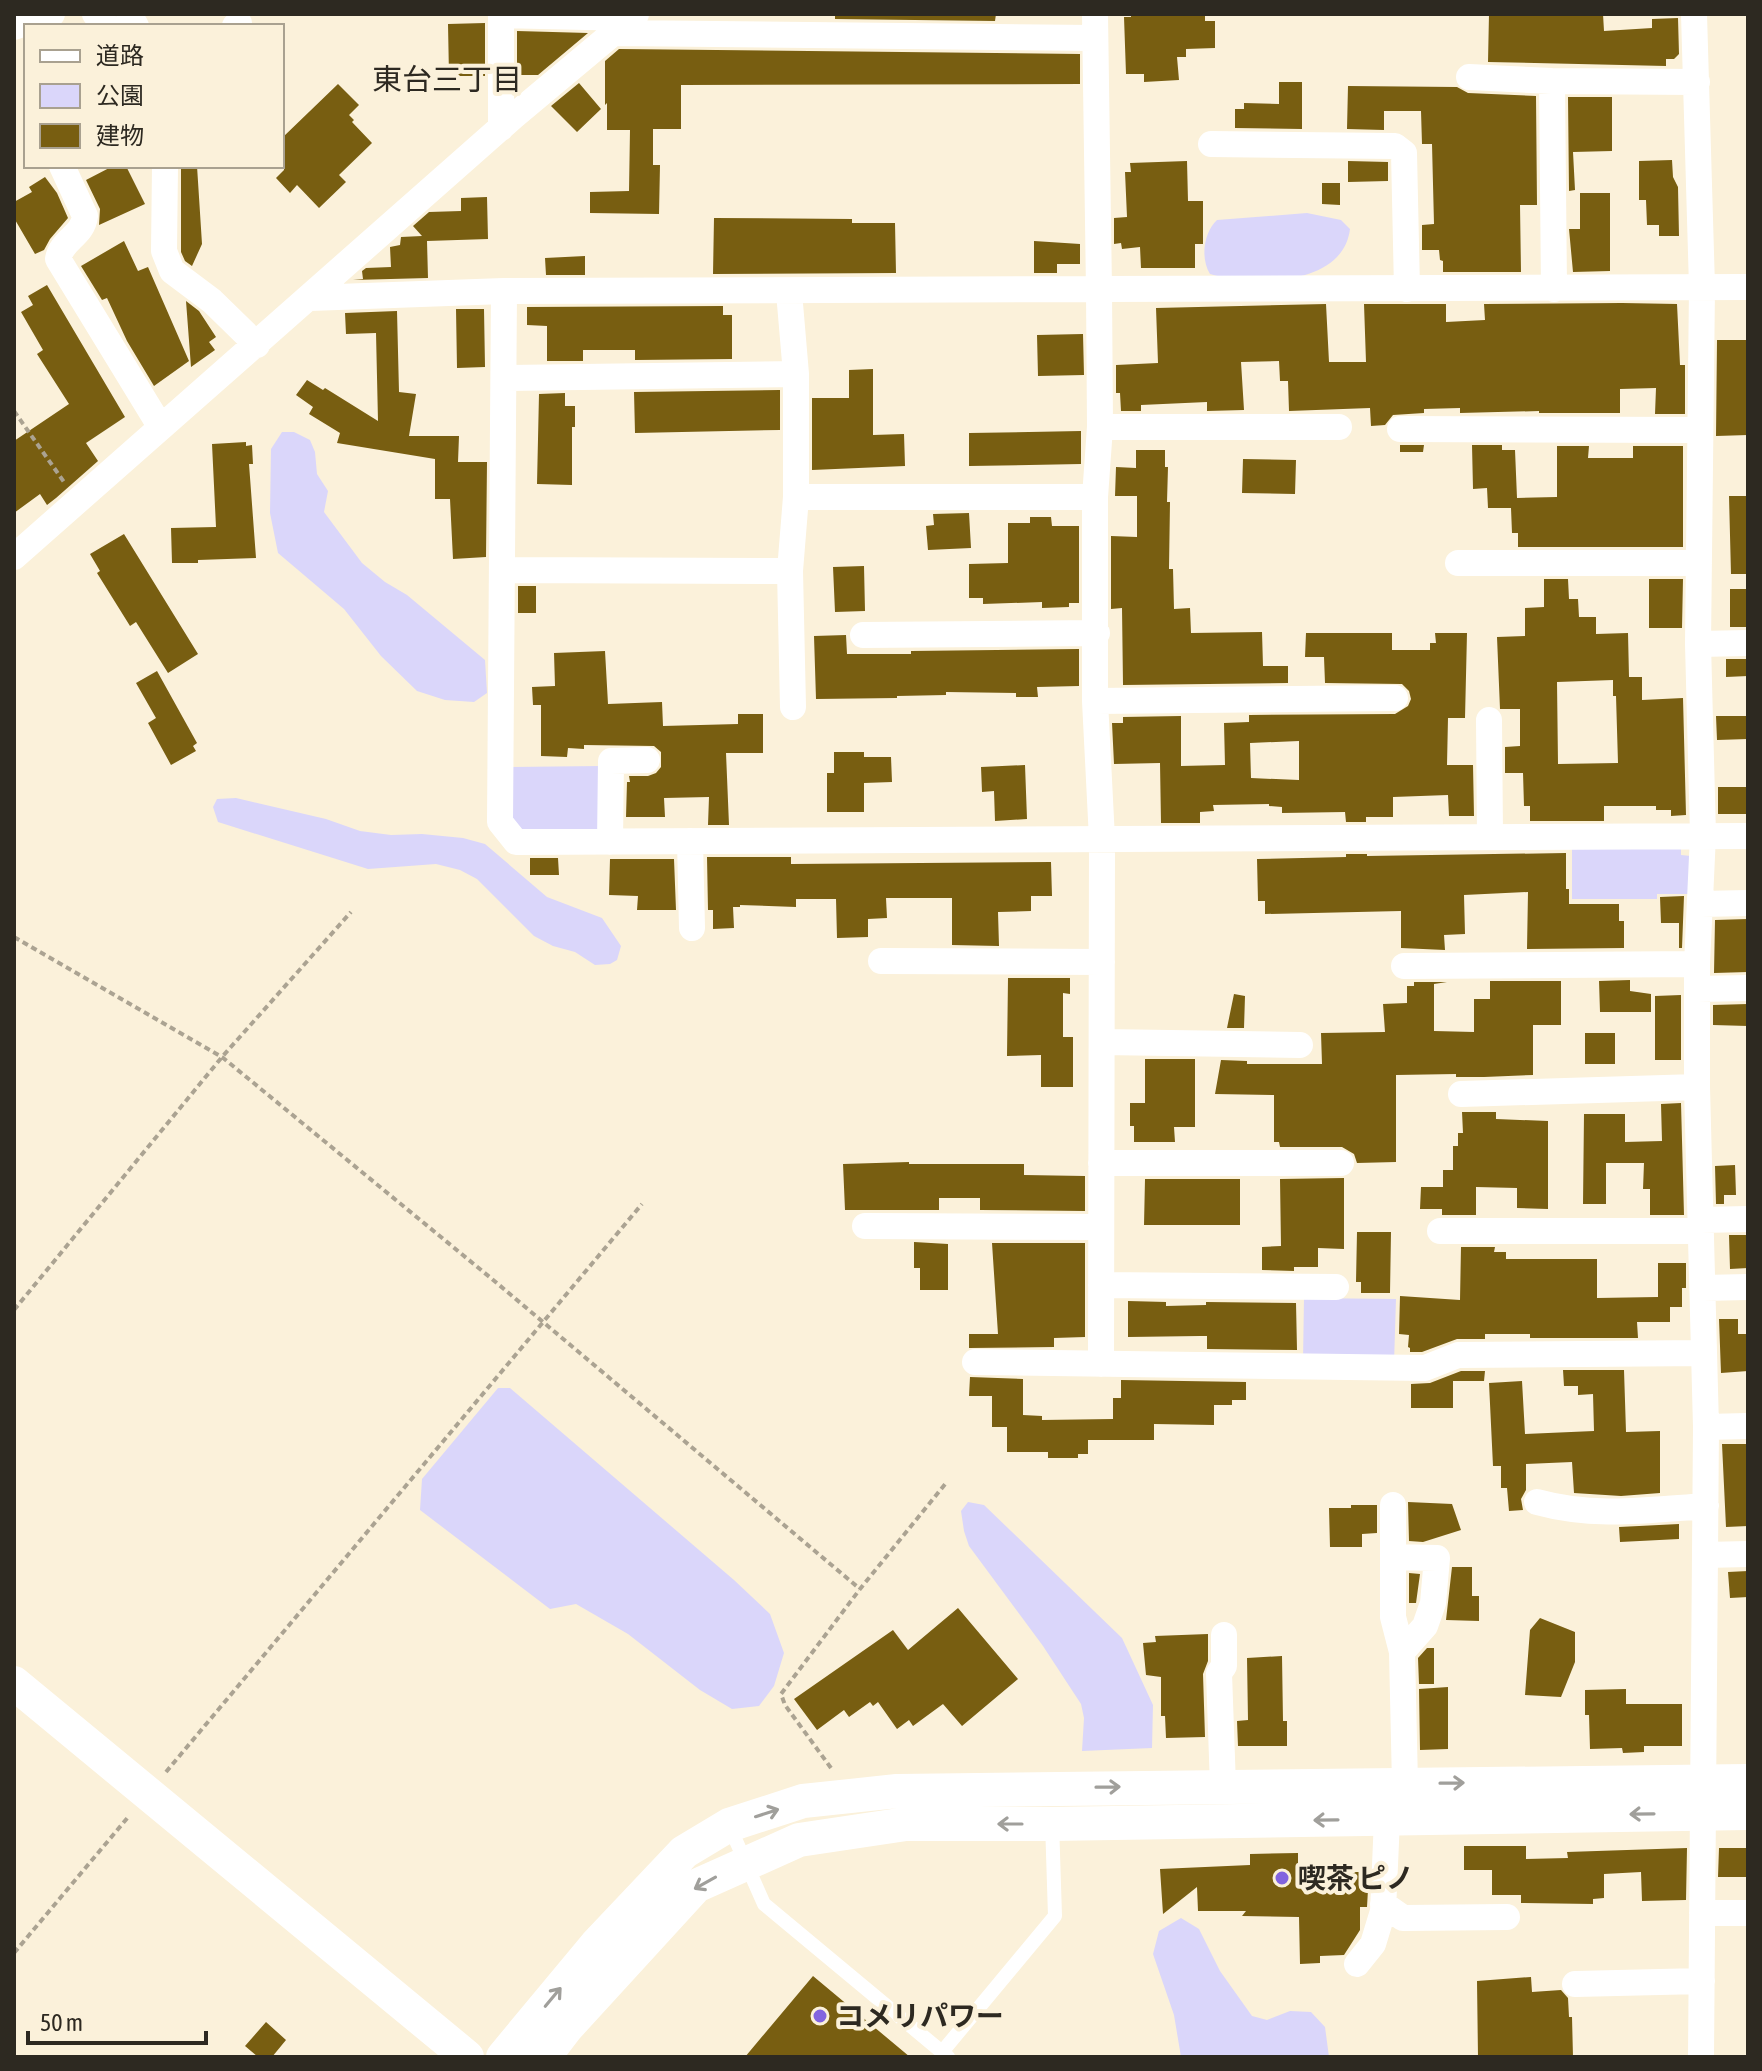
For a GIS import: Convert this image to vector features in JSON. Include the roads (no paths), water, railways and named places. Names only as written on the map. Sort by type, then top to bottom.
[{"type":"street","points":[[14,27],[52,14]]},
{"type":"street","points":[[501,128],[501,14],[628,22],[1095,26],[1100,427],[1095,497],[1095,701],[1102,839],[1101,1364]]},
{"type":"street","points":[[1694,14],[1702,287],[1698,644],[1703,835],[1697,976],[1697,1087],[1706,1427],[1701,2057]]},
{"type":"street","points":[[14,557],[501,128],[628,22]]},
{"type":"street","points":[[1469,77],[1697,82]]},
{"type":"street","points":[[1552,81],[1554,289]]},
{"type":"street","points":[[1211,144],[1395,146],[1404,153],[1407,289]]},
{"type":"street","points":[[63,168],[85,216],[84,224],[60,249],[58,259],[160,426]]},
{"type":"street","points":[[165,168],[164,251],[172,271],[212,301],[257,345]]},
{"type":"street","points":[[310,298],[504,291],[1748,287]]},
{"type":"street","points":[[504,291],[500,822],[516,842],[1748,836]]},
{"type":"street","points":[[789,292],[796,374],[796,497],[790,571],[793,707]]},
{"type":"street","points":[[505,378],[796,374]]},
{"type":"street","points":[[1100,427],[1339,427]]},
{"type":"street","points":[[1400,429],[1700,430]]},
{"type":"street","points":[[796,497],[1095,497]]},
{"type":"street","points":[[1458,563],[1699,563]]},
{"type":"street","points":[[503,570],[790,571]]},
{"type":"street","points":[[863,635],[1097,633]]},
{"type":"street","points":[[1698,644],[1748,643]]},
{"type":"street","points":[[1095,701],[1395,698]]},
{"type":"street","points":[[1489,720],[1490,835]]},
{"type":"street","points":[[610,842],[611,761],[647,760]]},
{"type":"street","points":[[690,841],[692,928]]},
{"type":"street","points":[[1700,904],[1748,903]]},
{"type":"street","points":[[881,961],[1102,962]]},
{"type":"street","points":[[1404,966],[1697,976],[1748,988]]},
{"type":"street","points":[[1102,1042],[1300,1045]]},
{"type":"street","points":[[1461,1094],[1697,1087]]},
{"type":"street","points":[[1101,1163],[1341,1163]]},
{"type":"street","points":[[1440,1231],[1701,1226],[1748,1219]]},
{"type":"street","points":[[865,1226],[1101,1227]]},
{"type":"street","points":[[1101,1285],[1336,1287]]},
{"type":"street","points":[[1703,1288],[1748,1287]]},
{"type":"street","points":[[975,1362],[1425,1368],[1458,1355],[1704,1353]]},
{"type":"street","points":[[1706,1427],[1748,1426]]},
{"type":"street","points":[[1537,1502],[1568,1510],[1614,1512],[1706,1506]]},
{"type":"street","points":[[1393,1505],[1393,1617],[1402,1652],[1405,1784]]},
{"type":"street","points":[[1705,1555],[1748,1554]]},
{"type":"street","points":[[1393,1557],[1437,1558],[1433,1603],[1425,1626],[1402,1652]]},
{"type":"street","points":[[1223,1786],[1219,1673],[1224,1666],[1224,1635]]},
{"type":"street","points":[[14,1683],[467,2057]]},
{"type":"street","points":[[544,2057],[567,2027],[696,1886],[799,1840],[906,1824],[1387,1819],[1703,1797],[1748,1781]]},
{"type":"street","points":[[503,2057],[596,1945],[684,1852],[729,1825],[803,1801],[897,1791],[1405,1784],[1703,1797],[1748,1813]]},
{"type":"street","points":[[1357,1964],[1373,1944],[1383,1904],[1387,1819]]},
{"type":"street","points":[[1383,1904],[1403,1918],[1507,1917]]},
{"type":"street","points":[[1702,1913],[1748,1913]]},
{"type":"street","points":[[1575,1984],[1702,1981]]},
{"type":"lane","points":[[729,1825],[764,1904],[945,2054],[1055,1916],[1052,1789]]},
{"type":"place","name":"喫茶 ピノ","points":[[1282,1878]]},
{"type":"place","name":"コメリパワー","points":[[820,2016]]},
{"type":"district","name":"東台三丁目","points":[[447,79]]}]
